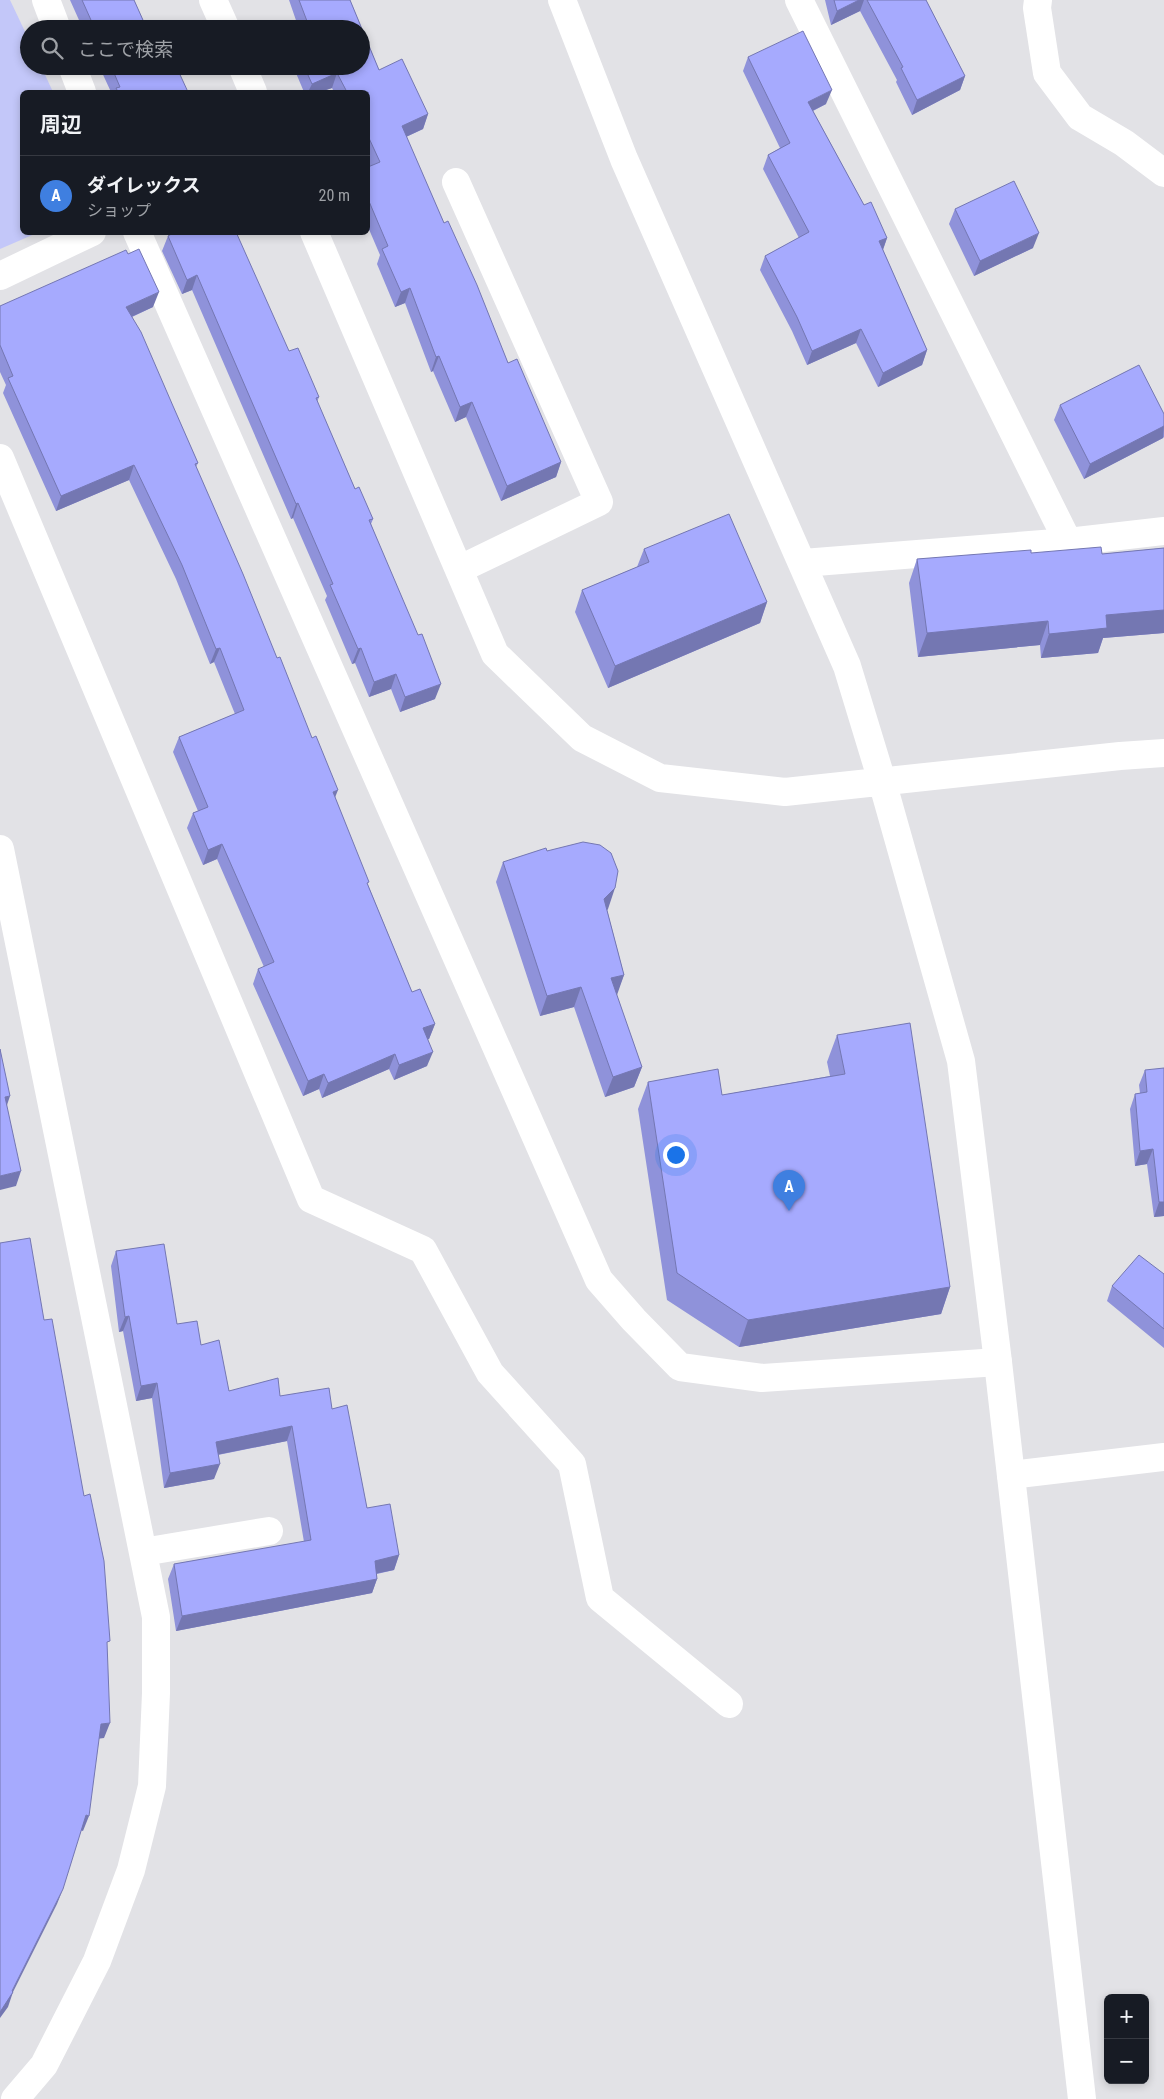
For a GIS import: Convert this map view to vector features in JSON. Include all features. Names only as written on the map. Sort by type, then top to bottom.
[{"type":"street","points":[[46,0],[54,20]]},
{"type":"street","points":[[213,0],[222,20]]},
{"type":"street","points":[[562,0],[624,159],[847,666],[882,781],[961,1061],[998,1362],[1082,2099]]},
{"type":"street","points":[[799,0],[1068,542]]},
{"type":"street","points":[[1038,0],[1037,8],[1047,73],[1080,117],[1124,142],[1164,173]]},
{"type":"street","points":[[75,75],[81,90]]},
{"type":"street","points":[[246,75],[253,90]]},
{"type":"street","points":[[456,182],[599,502],[460,569]]},
{"type":"street","points":[[0,276],[86,235]]},
{"type":"street","points":[[138,235],[599,1280],[634,1320],[680,1367],[762,1378],[998,1362]]},
{"type":"street","points":[[315,235],[495,654],[582,738],[660,778],[784,792],[1120,756],[1164,753]]},
{"type":"street","points":[[0,458],[311,1199],[423,1250],[490,1373],[572,1464],[600,1598],[729,1704]]},
{"type":"street","points":[[803,563],[1068,542],[1164,531]]},
{"type":"street","points":[[0,849],[156,1617],[156,1693],[152,1786],[131,1870],[97,1961],[44,2065],[15,2099]]},
{"type":"street","points":[[1011,1475],[1164,1458]]},
{"type":"street","points":[[142,1552],[269,1531]]},
{"type":"shaded area","points":[[0,0],[10,0],[20,21],[20,75],[45,75],[52,90],[20,90],[20,235],[32,235],[0,249]]},
{"type":"building","points":[[82,0],[134,0],[143,20],[91,20]]},
{"type":"building","points":[[299,0],[350,0],[358,20],[307,20]]},
{"type":"building","points":[[834,0],[859,0],[837,11]]},
{"type":"building","points":[[867,0],[926,0],[965,76],[917,100],[901,68],[903,67]]},
{"type":"building","points":[[803,31],[832,90],[808,102],[864,205],[871,202],[887,238],[879,241],[927,350],[883,373],[861,329],[812,351],[797,317],[765,256],[809,232],[768,155],[790,143],[748,57]]},
{"type":"building","points":[[370,48],[379,70],[402,59],[428,114],[402,126],[444,223],[448,221],[477,285],[508,363],[517,359],[561,462],[507,486],[472,402],[460,407],[439,356],[436,357],[410,288],[401,292],[382,249],[388,246],[370,204],[370,166],[380,162],[370,140],[370,90],[346,90],[338,75],[370,75]]},
{"type":"building","points":[[115,75],[180,75],[187,90],[117,90],[116,88],[120,87]]},
{"type":"building","points":[[308,75],[332,75],[312,84]]},
{"type":"building","points":[[1014,181],[1039,233],[980,261],[955,209]]},
{"type":"building","points":[[237,235],[289,351],[298,348],[319,397],[316,398],[355,489],[359,487],[373,519],[369,520],[418,635],[422,634],[441,684],[405,697],[396,674],[374,682],[361,648],[358,649],[330,585],[333,584],[298,503],[296,504],[197,275],[187,280],[168,236]]},
{"type":"building","points":[[139,249],[159,292],[126,307],[141,332],[198,463],[195,464],[277,658],[280,657],[312,738],[316,736],[338,790],[333,792],[369,882],[367,883],[412,992],[420,989],[435,1024],[423,1028],[433,1052],[399,1065],[395,1054],[328,1083],[324,1074],[308,1081],[258,969],[274,962],[222,844],[208,850],[193,813],[208,807],[179,737],[244,710],[220,648],[216,649],[182,565],[134,465],[61,496],[8,378],[13,376],[0,345],[0,306],[126,250],[128,254]]},
{"type":"building","points":[[1139,365],[1164,414],[1164,426],[1090,464],[1060,405]]},
{"type":"building","points":[[729,514],[767,602],[615,666],[582,590],[649,562],[644,549]]},
{"type":"building","points":[[1101,547],[1102,554],[1164,548],[1164,610],[1106,615],[1107,628],[1049,634],[1048,621],[927,633],[917,559],[1031,550],[1031,553]]},
{"type":"building","points":[[583,842],[600,845],[611,853],[618,871],[615,888],[604,899],[624,975],[611,978],[642,1067],[613,1077],[581,987],[547,996],[503,862],[546,848],[547,851]]},
{"type":"building","points":[[910,1023],[950,1287],[748,1320],[677,1273],[648,1082],[718,1069],[722,1095],[845,1074],[837,1035]]},
{"type":"building","points":[[0,1049],[10,1096],[5,1097],[21,1171],[0,1176]]},
{"type":"building","points":[[1164,1068],[1164,1202],[1159,1202],[1153,1149],[1140,1151],[1135,1094],[1147,1092],[1145,1070]]},
{"type":"building","points":[[30,1238],[44,1320],[52,1319],[84,1496],[90,1494],[104,1561],[110,1641],[107,1642],[110,1723],[101,1724],[89,1816],[86,1815],[63,1889],[13,1992],[0,2012],[0,1243]]},
{"type":"building","points":[[164,1244],[177,1324],[197,1321],[201,1345],[219,1340],[229,1391],[278,1378],[280,1396],[329,1388],[332,1409],[347,1405],[367,1508],[390,1504],[399,1555],[375,1561],[377,1579],[182,1616],[174,1564],[311,1540],[292,1426],[216,1442],[220,1464],[170,1473],[157,1383],[141,1386],[129,1316],[125,1317],[116,1251]]},
{"type":"building","points":[[1139,1255],[1164,1274],[1164,1329],[1112,1286]]},
{"type":"place","name":"ダイレックス","points":[[789,1211]]}]
